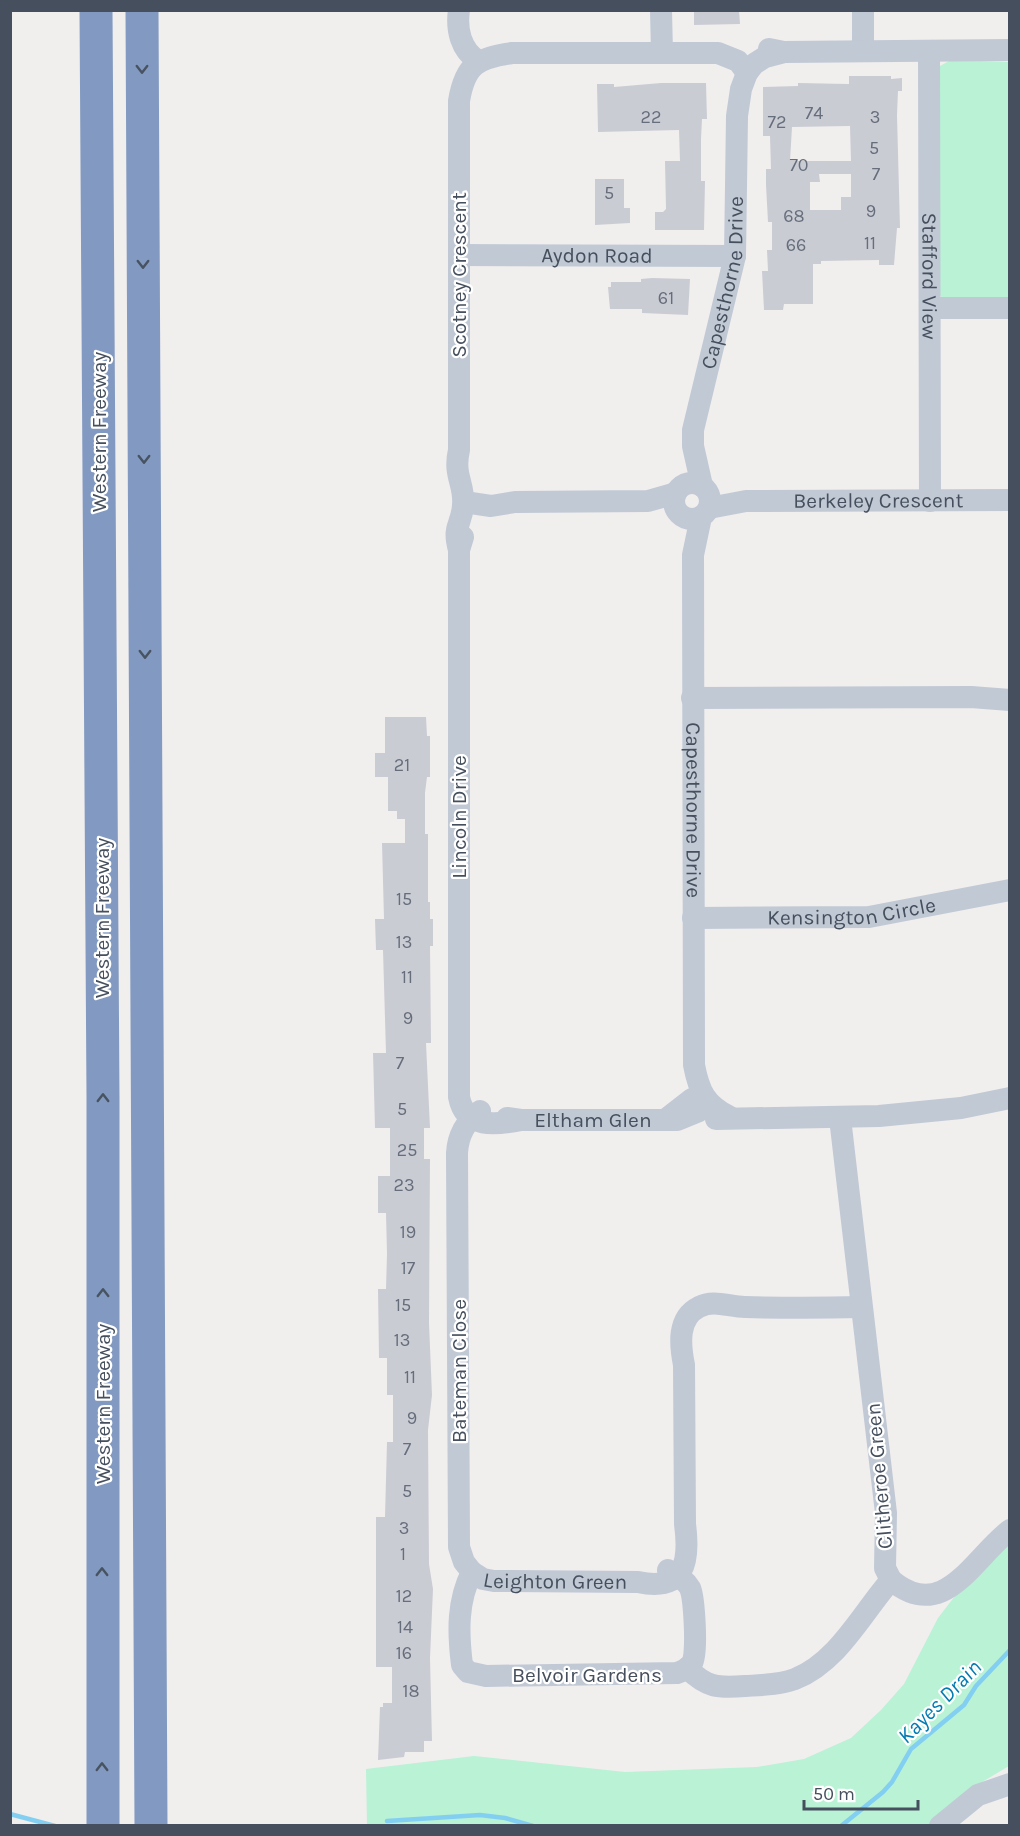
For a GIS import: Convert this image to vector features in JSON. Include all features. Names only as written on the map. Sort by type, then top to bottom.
[{"type":"highway","name":"Western Freeway","points":[[96,10],[103,1086],[103,1826]]},
{"type":"highway","name":"Western Freeway","points":[[142,10],[151,1826]]},
{"type":"street","points":[[460,10],[474,56],[488,49],[512,53],[662,53],[701,55],[740,68],[784,52],[1006,53]]},
{"type":"street","points":[[662,10],[662,53]]},
{"type":"street","points":[[863,10],[863,51]]},
{"type":"street","name":"Stafford View","points":[[929,51],[930,501]]},
{"type":"street","name":"Scotney Crescent","points":[[470,502],[456,476],[459,450],[459,101],[474,56]]},
{"type":"street","name":"Capesthorne Drive","points":[[699,1103],[700,1092],[694,1065],[693,446],[695,420],[735,256],[740,68]]},
{"type":"street","name":"Aydon Road","points":[[459,255],[735,256]]},
{"type":"street","points":[[930,309],[1010,308]]},
{"type":"street","name":"Berkeley Crescent","points":[[470,502],[492,498],[515,502],[1010,500]]},
{"type":"street","name":"Lincoln Drive","points":[[470,502],[456,532],[459,550],[460,1084],[475,1117]]},
{"type":"street","points":[[692,698],[971,697],[1010,700]]},
{"type":"street","name":"Kensington Circle","points":[[693,918],[869,917],[1010,890]]},
{"type":"street","points":[[699,1103],[730,1117],[840,1118],[922,1113],[1010,1098]]},
{"type":"street","name":"Eltham Glen","points":[[475,1117],[521,1120],[665,1120],[699,1103]]},
{"type":"street","name":"Bateman Close","points":[[472,1572],[464,1562],[459,1547],[459,1167],[475,1117]]},
{"type":"street","name":"Clitheroe Green","points":[[687,1668],[702,1683],[713,1687],[773,1685],[796,1678],[815,1668],[834,1650],[891,1580],[885,1568],[887,1528],[840,1118]]},
{"type":"street","points":[[673,1575],[685,1524],[684,1365],[691,1333],[698,1322],[718,1312],[741,1307],[861,1307]]},
{"type":"street","points":[[891,1580],[909,1592],[925,1595],[945,1592],[1010,1530]]},
{"type":"street","name":"Leighton Green","points":[[468,1672],[462,1665],[460,1650],[460,1608],[464,1588],[472,1572],[483,1579],[513,1582],[638,1582],[673,1575]]},
{"type":"street","name":"Belvoir Gardens","points":[[468,1672],[486,1676],[657,1675],[674,1674],[687,1668],[694,1656],[693,1617],[673,1575]]},
{"type":"street","points":[[948,1822],[978,1795],[1010,1784]]},
{"type":"green space","points":[[951,60],[1009,62],[1009,301],[943,299],[937,291],[940,66]]},
{"type":"green space","points":[[1009,1539],[1009,1766],[972,1788],[931,1825],[367,1825],[366,1769],[474,1756],[625,1772],[757,1767],[804,1759],[851,1738],[881,1710],[904,1684],[938,1618],[955,1596]]},
{"type":"building","points":[[694,10],[739,10],[740,24],[694,25]]},
{"type":"building","points":[[849,76],[902,78],[902,91],[898,91],[897,115],[900,228],[897,228],[894,265],[879,265],[879,260],[821,261],[821,264],[813,264],[813,304],[784,304],[783,310],[764,310],[762,271],[768,271],[767,250],[772,250],[772,222],[768,222],[766,169],[771,169],[770,136],[763,136],[763,87],[798,86],[798,83],[849,84]],"holes":[[[850,126],[851,161],[790,161],[792,127]],[[819,174],[851,174],[851,197],[841,197],[841,210],[810,210],[810,182],[820,182]]]},
{"type":"building","points":[[661,83],[706,83],[707,119],[702,119],[701,139],[701,181],[705,181],[704,230],[655,230],[655,212],[663,212],[666,209],[665,161],[680,161],[679,130],[598,132],[597,84],[614,84],[614,87]]},
{"type":"building","points":[[595,179],[624,179],[624,208],[630,208],[630,223],[595,225]]},
{"type":"building","points":[[641,279],[690,279],[688,315],[642,313],[642,309],[610,309],[608,287],[611,287],[611,282],[641,282]]},
{"type":"building","points":[[385,717],[426,717],[427,736],[430,736],[430,777],[427,777],[425,793],[425,834],[428,834],[428,902],[430,902],[430,919],[433,919],[433,946],[430,946],[431,1043],[426,1043],[430,1128],[424,1128],[424,1159],[430,1159],[429,1323],[432,1395],[428,1430],[429,1564],[433,1589],[430,1658],[432,1741],[424,1741],[424,1752],[405,1752],[404,1757],[378,1760],[380,1707],[383,1707],[383,1703],[392,1703],[392,1667],[376,1667],[376,1517],[385,1517],[387,1442],[393,1442],[393,1395],[387,1395],[387,1358],[379,1358],[378,1289],[386,1289],[387,1254],[386,1213],[378,1213],[378,1176],[390,1176],[390,1128],[375,1128],[373,1053],[386,1053],[383,950],[376,950],[375,919],[384,919],[382,843],[405,843],[405,819],[397,819],[397,811],[388,811],[388,777],[375,777],[375,753],[385,753]]},
{"type":"waterway","name":"Kayes Drain","points":[[841,1826],[883,1792],[892,1782],[911,1749],[964,1705],[976,1686],[1010,1650]]},
{"type":"waterway","name":"Kayes Drain","points":[[10,1814],[55,1826]]},
{"type":"waterway","name":"Kayes Drain","points":[[387,1821],[480,1815],[505,1818],[533,1826]]}]
